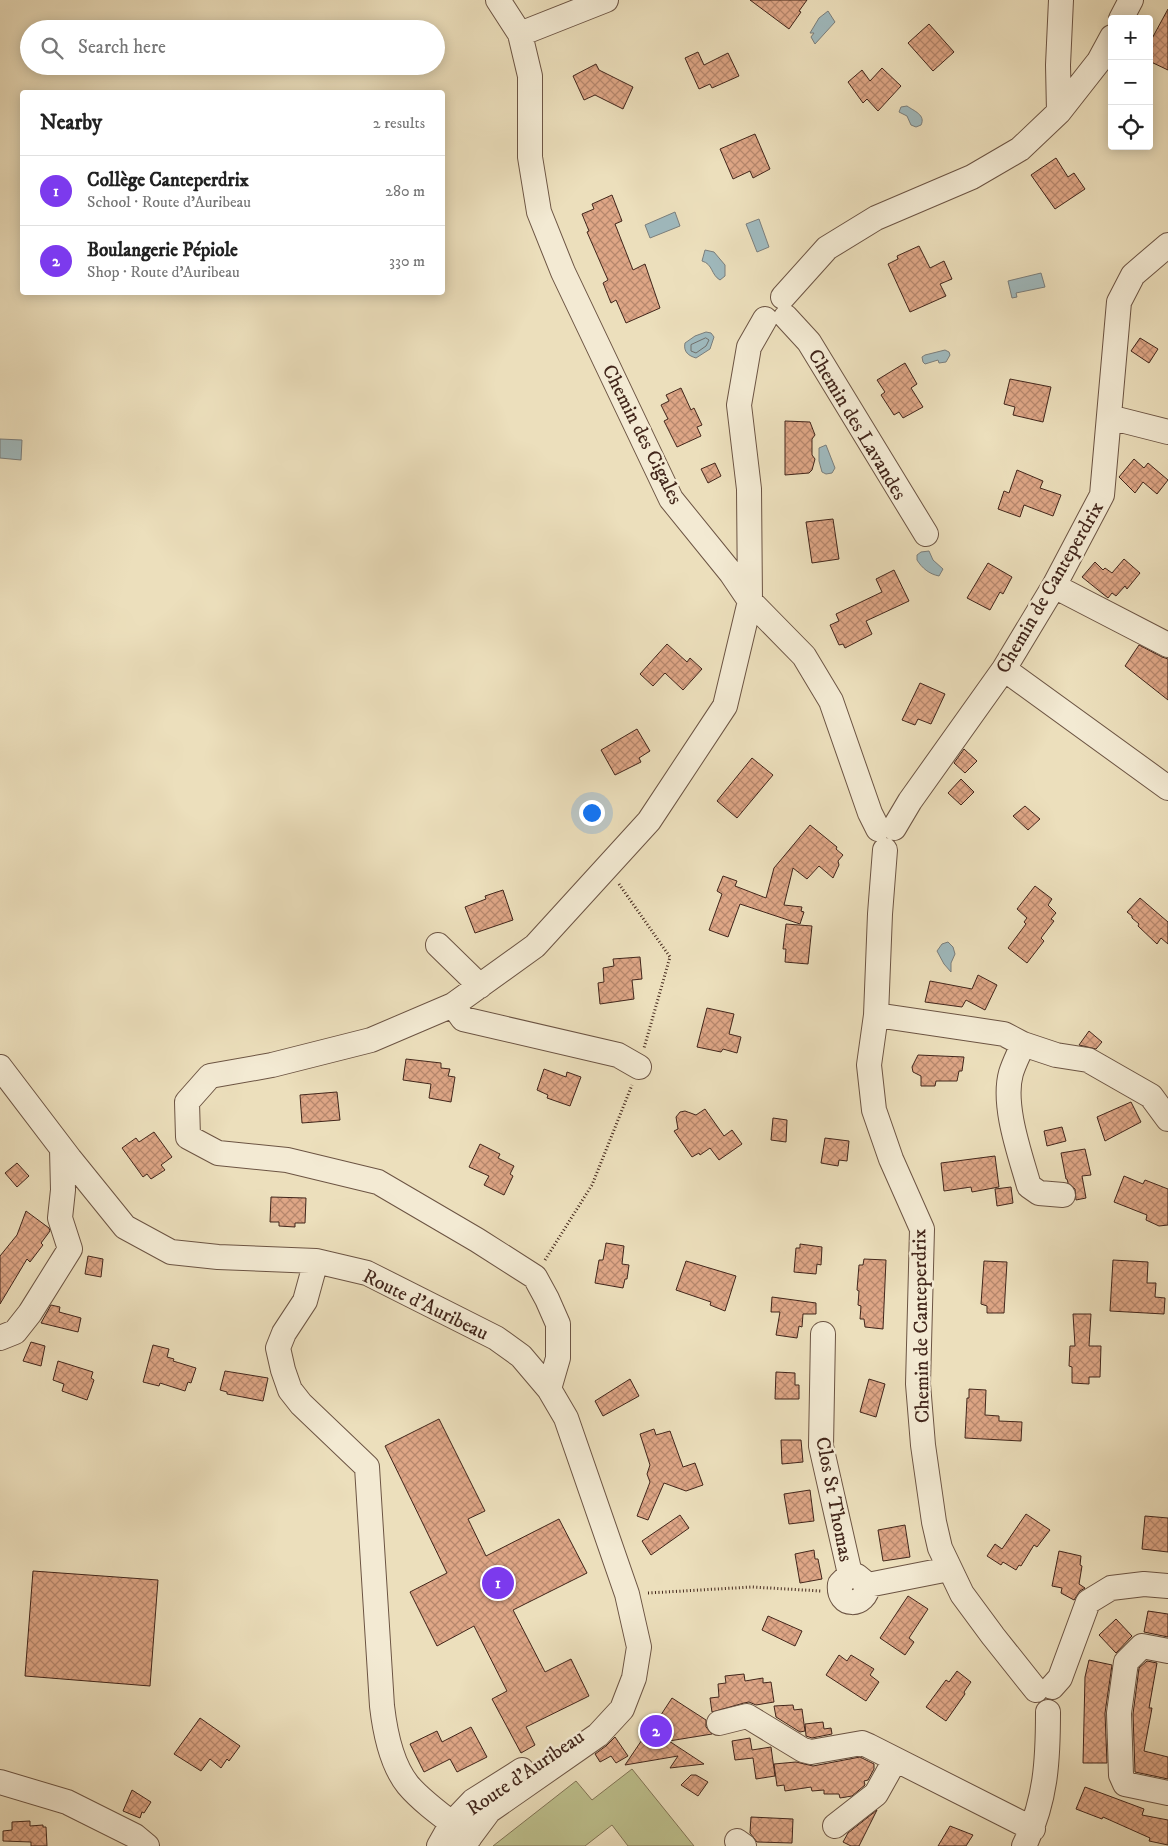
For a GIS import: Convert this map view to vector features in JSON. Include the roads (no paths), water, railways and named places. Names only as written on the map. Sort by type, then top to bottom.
[{"type":"street","name":"Chemin des Cigales","points":[[498,0],[520,34],[530,76],[530,157],[539,212],[562,272],[672,499],[732,573],[750,602],[804,656],[832,701],[870,813],[885,836]]},
{"type":"street","points":[[520,34],[606,0]]},
{"type":"street","points":[[1059,112],[1058,65],[1061,0]]},
{"type":"street","points":[[1123,15],[1131,0]]},
{"type":"street","points":[[549,1389],[558,1358],[558,1324],[535,1277],[477,1240],[378,1182],[287,1160],[218,1153],[188,1137],[188,1102],[210,1076],[272,1065],[371,1040],[453,1005],[535,946],[649,821],[725,706],[750,602],[749,489],[739,405],[749,347],[827,248],[876,218],[972,177],[1020,149],[1059,112],[1099,61],[1108,44]]},
{"type":"street","name":"Chemin de Canteperdrix","points":[[1044,1689],[993,1636],[962,1594],[940,1548],[934,1522],[923,1445],[919,1392],[922,1229],[892,1160],[874,1110],[869,1065],[876,1015],[885,836],[1004,669],[1054,586],[1102,495],[1119,302],[1133,275],[1168,245]]},
{"type":"street","name":"Chemin des Lavandes","points":[[778,311],[808,342],[926,534]]},
{"type":"street","points":[[1109,417],[1168,432]]},
{"type":"street","points":[[1054,586],[1168,645]]},
{"type":"street","points":[[1004,669],[1168,788]]},
{"type":"street","points":[[438,945],[480,986]]},
{"type":"street","points":[[453,1005],[463,1019],[618,1055],[639,1068]]},
{"type":"street","points":[[876,1015],[1004,1034],[1023,1044],[1056,1055],[1088,1060],[1151,1096],[1168,1118]]},
{"type":"street","points":[[1023,1044],[1011,1074],[1009,1102],[1013,1129],[1029,1186],[1039,1192],[1064,1194]]},
{"type":"street","name":"Route d'Auribeau","points":[[0,1067],[62,1149],[125,1227],[171,1252],[218,1257],[316,1261],[367,1273],[496,1338],[521,1356],[549,1389],[566,1418],[627,1594],[639,1647],[634,1678],[622,1709],[598,1735],[490,1811],[462,1835],[439,1846]]},
{"type":"street","points":[[0,1338],[14,1332],[30,1314],[70,1249],[60,1218],[63,1190],[62,1149]]},
{"type":"street","points":[[316,1261],[305,1301],[284,1333],[278,1348],[283,1370],[290,1390],[301,1404],[367,1467],[384,1726],[397,1767],[408,1785],[462,1835]]},
{"type":"street","name":"Clos St Thomas","points":[[823,1334],[820,1446],[852,1583],[949,1569]]},
{"type":"street","points":[[1044,1689],[1060,1678],[1088,1602],[1111,1588],[1144,1584],[1168,1586]]},
{"type":"street","points":[[1168,1651],[1142,1646],[1126,1662],[1120,1713],[1121,1775],[1125,1784],[1168,1793]]},
{"type":"street","points":[[719,1723],[747,1716],[803,1750],[811,1752],[862,1743],[1029,1837],[1043,1794],[1048,1757],[1048,1712],[1055,1708],[1059,1701],[1058,1693],[1044,1689]]},
{"type":"street","points":[[835,1826],[876,1794],[895,1760]]},
{"type":"street","points":[[0,1782],[66,1802],[135,1836],[147,1846]]},
{"type":"water","points":[[828,11],[835,22],[815,44],[811,37],[814,33],[810,33],[819,18]]},
{"type":"water","points":[[907,106],[921,116],[921,125],[916,127],[911,125],[907,116],[899,112],[901,107]]},
{"type":"water","points":[[675,212],[680,226],[650,238],[645,225]]},
{"type":"water","points":[[759,219],[769,247],[757,252],[746,224]]},
{"type":"water","points":[[705,250],[714,252],[725,265],[725,276],[720,280],[706,262],[702,261]]},
{"type":"water","points":[[1041,273],[1045,287],[1016,293],[1017,297],[1012,298],[1008,281]]},
{"type":"water","points":[[706,332],[711,333],[714,337],[710,349],[696,358],[689,355],[685,349],[685,343],[695,336]]},
{"type":"water","points":[[945,350],[950,355],[946,362],[939,363],[938,360],[925,364],[923,362],[922,357],[925,355]]},
{"type":"water","points":[[0,439],[22,440],[21,460],[0,458]]},
{"type":"water","points":[[826,445],[835,468],[832,473],[826,474],[822,472],[819,461],[819,448]]},
{"type":"water","points":[[929,551],[933,560],[943,569],[939,576],[926,570],[917,560],[917,555],[921,552]]},
{"type":"water","points":[[948,942],[953,947],[955,954],[951,963],[951,972],[937,951],[942,944]]},
{"type":"place","name":"Collège Canteperdrix","points":[[498,1583]]},
{"type":"place","name":"Boulangerie Pépiole","points":[[656,1731]]}]
